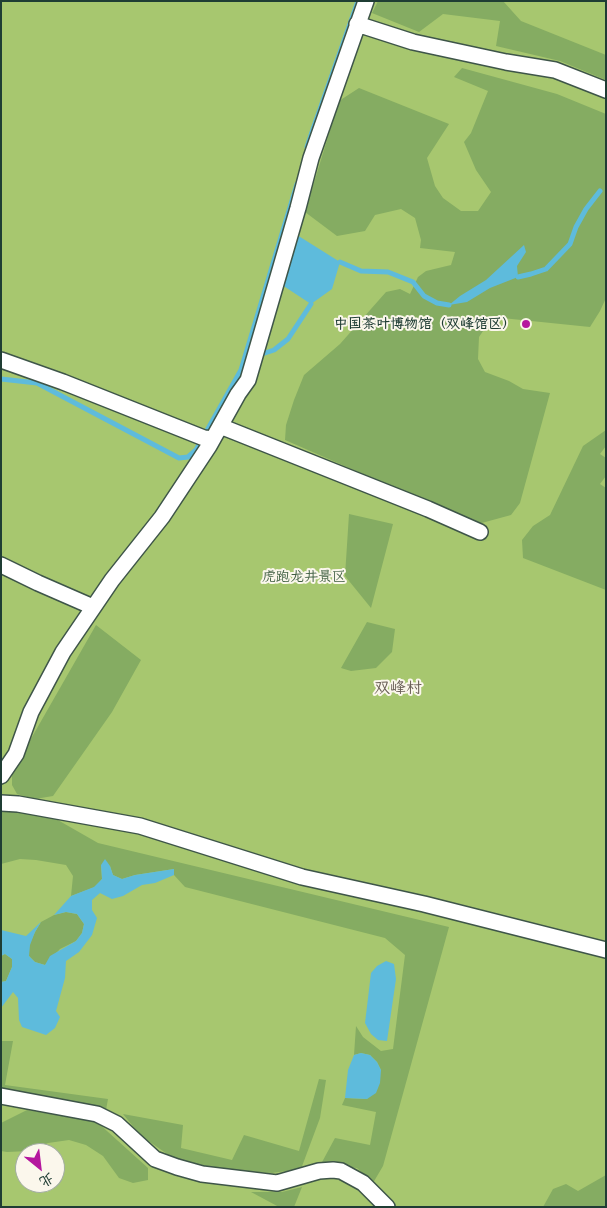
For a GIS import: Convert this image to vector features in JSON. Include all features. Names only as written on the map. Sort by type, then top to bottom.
[{"type":"street","points":[[1,776],[16,754],[31,712],[63,652],[112,580],[162,517],[208,434],[248,380],[311,158],[366,1]]},
{"type":"street","points":[[357,24],[413,42],[506,62],[555,70],[606,90]]},
{"type":"street","points":[[1,360],[208,434],[428,509],[480,532]]},
{"type":"street","points":[[1,565],[93,608]]},
{"type":"street","points":[[1,804],[18,804],[140,826],[302,877],[424,904],[606,950]]},
{"type":"street","points":[[1,1096],[97,1114],[117,1124],[155,1159],[202,1174],[277,1183],[319,1171],[341,1171],[362,1183],[387,1207]]},
{"type":"green space","name":"虎跑龙井景区","points":[[1,1],[606,1],[606,1207],[1,1207]]},
{"type":"green space","points":[[378,1],[503,1],[521,21],[606,55],[606,80],[560,61],[496,46],[500,21],[443,14],[419,32],[372,13]]},
{"type":"green space","points":[[462,68],[557,94],[606,114],[606,298],[590,327],[502,318],[489,322],[479,337],[478,359],[485,372],[509,381],[523,389],[550,393],[520,503],[511,515],[478,524],[285,440],[286,425],[304,375],[340,344],[386,292],[400,289],[410,294],[418,277],[426,271],[451,265],[455,252],[420,248],[421,240],[415,218],[401,209],[375,215],[365,231],[337,236],[305,212],[339,101],[359,88],[449,124],[427,158],[435,186],[443,198],[461,211],[478,211],[491,192],[476,170],[464,142],[471,133],[488,91],[454,77]]},
{"type":"green space","points":[[606,430],[606,446],[600,454],[606,458],[606,476],[600,484],[606,488],[606,590],[523,558],[522,540],[533,526],[550,515],[583,446]]},
{"type":"green space","points":[[349,514],[393,524],[371,608],[345,576]]},
{"type":"green space","points":[[367,622],[395,629],[392,652],[376,668],[351,671],[341,668]]},
{"type":"green space","points":[[96,625],[141,660],[112,712],[53,796],[35,799],[17,794],[12,785],[12,772]]},
{"type":"green space","points":[[1,810],[14,810],[56,819],[98,843],[449,927],[383,1166],[373,1183],[357,1168],[321,1164],[335,1138],[370,1145],[376,1112],[342,1105],[345,1098],[367,1099],[381,1070],[377,1062],[370,1055],[361,1053],[354,1055],[356,1026],[363,1037],[381,1051],[393,1049],[405,955],[385,938],[185,887],[174,875],[174,869],[122,879],[113,875],[110,866],[101,865],[102,879],[95,887],[71,896],[73,876],[66,865],[20,859],[1,864]]},
{"type":"green space","points":[[66,912],[77,914],[84,924],[82,933],[76,941],[60,949],[45,965],[35,962],[29,956],[29,945],[41,922],[54,915]]},
{"type":"green space","points":[[5,954],[12,959],[12,967],[6,981],[1,982],[1,956]]},
{"type":"green space","points":[[1,1041],[13,1041],[5,1085],[108,1099],[106,1110],[1,1093]]},
{"type":"green space","points":[[319,1079],[326,1080],[320,1118],[301,1169],[272,1173],[208,1168],[170,1156],[140,1135],[123,1114],[183,1125],[181,1148],[232,1160],[244,1135],[299,1151]]},
{"type":"green space","points":[[27,1110],[97,1122],[148,1168],[148,1180],[133,1183],[119,1178],[103,1156],[86,1145],[69,1140],[48,1143],[15,1143],[15,1152],[1,1151],[1,1123]]},
{"type":"green space","points":[[606,1175],[606,1207],[543,1207],[553,1189],[566,1184],[578,1191]]},
{"type":"green space","points":[[302,1187],[294,1207],[279,1207],[251,1192],[282,1192]]},
{"type":"water","points":[[297,235],[340,262],[332,289],[311,304],[282,285]]},
{"type":"water","points":[[524,245],[526,252],[517,266],[518,277],[490,288],[467,302],[449,305],[486,280]]},
{"type":"water","points":[[105,859],[113,875],[122,879],[174,869],[174,875],[155,883],[142,885],[123,896],[112,899],[100,893],[92,900],[92,910],[97,918],[92,935],[79,952],[66,961],[65,978],[56,1011],[60,1017],[55,1028],[46,1035],[22,1027],[19,1020],[18,998],[13,992],[1,1008],[1,982],[6,981],[12,967],[12,959],[5,954],[1,956],[1,930],[26,936],[41,922],[30,945],[29,956],[35,962],[45,965],[50,956],[76,941],[82,933],[84,924],[77,914],[66,912],[54,915],[71,896],[94,887],[102,879],[101,865]]},
{"type":"water","points":[[386,961],[394,964],[396,979],[387,1041],[378,1040],[371,1034],[365,1023],[371,973],[377,966]]},
{"type":"water","points":[[361,1053],[370,1055],[377,1062],[381,1070],[380,1083],[376,1093],[367,1099],[345,1098],[348,1070],[354,1055]]},
{"type":"waterway","points":[[307,147],[358,1]]},
{"type":"waterway","points":[[1,379],[37,383],[179,458],[188,457],[196,450],[241,370],[297,184]]},
{"type":"waterway","points":[[518,277],[546,269],[570,244],[576,227],[586,209],[600,191]]},
{"type":"waterway","points":[[340,262],[361,271],[388,272],[413,282],[424,296],[437,303],[449,305]]},
{"type":"waterway","points":[[259,355],[274,350],[288,339],[311,304]]},
{"type":"place","name":"中国茶叶博物馆（双峰馆区）","points":[[526,324]]},
{"type":"district","name":"双峰村","points":[[398,689]]}]
